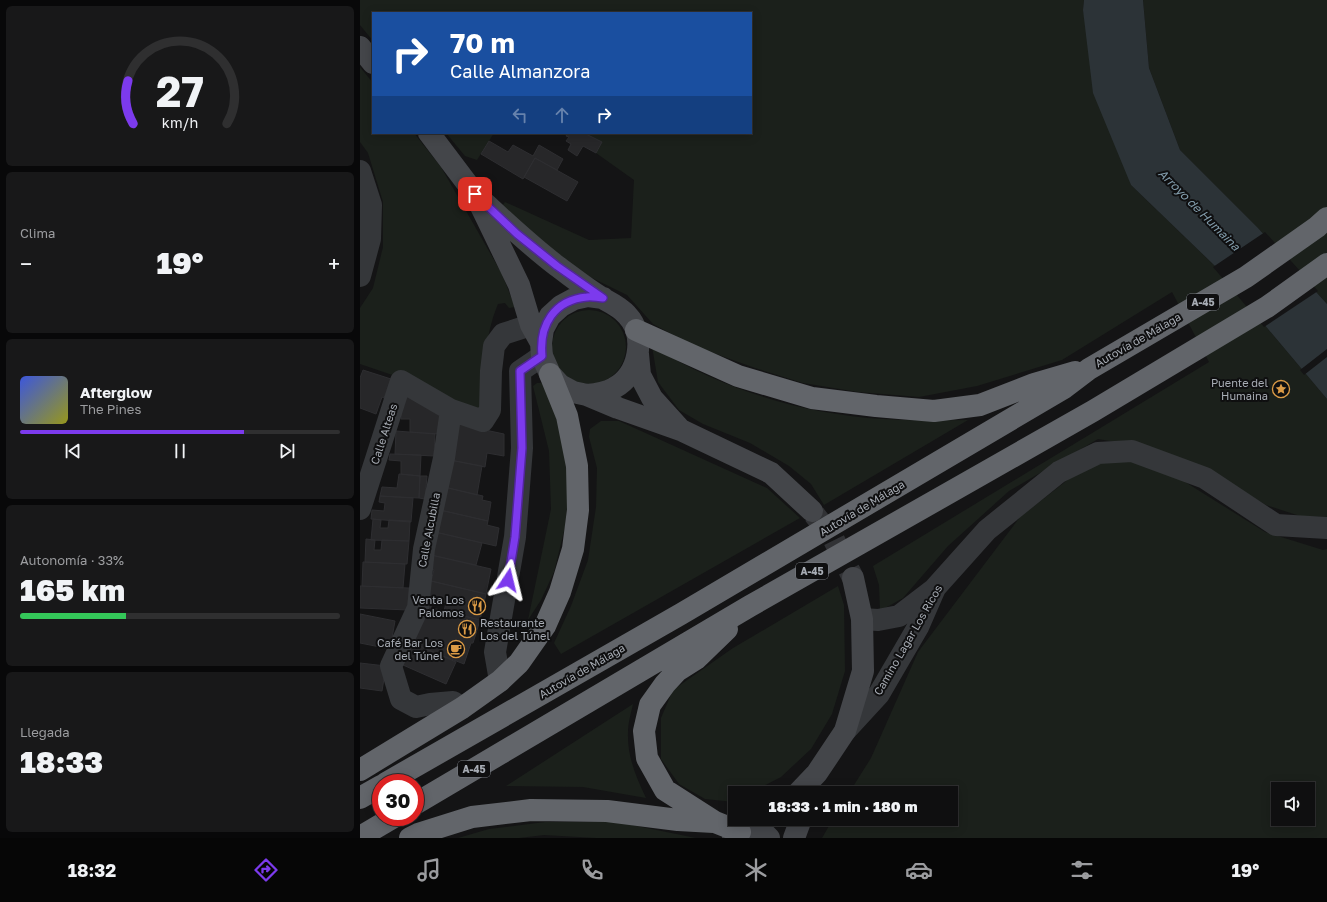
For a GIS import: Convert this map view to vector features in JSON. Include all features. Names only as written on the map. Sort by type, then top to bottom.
[{"type":"highway","name":"Autovía de Málaga","points":[[402,774],[681,614],[1078,374],[1246,277],[1317,227],[1327,218]]},
{"type":"highway","name":"A-45","points":[[424,799],[750,606],[1093,410],[1267,307],[1327,264]]},
{"type":"highway","points":[[636,330],[738,376],[812,398],[876,406],[934,411],[980,405],[1034,384],[1078,374]]},
{"type":"highway","points":[[360,770],[462,708],[500,681],[519,663],[545,626],[560,592],[573,549],[578,510],[577,466],[567,416],[541,350]]},
{"type":"highway","points":[[715,822],[665,790],[647,758],[644,731],[650,705],[665,684],[677,671],[696,659],[750,606]]},
{"type":"highway","points":[[360,798],[372,791]]},
{"type":"highway","points":[[410,838],[418,834],[472,818],[531,810],[607,811],[678,820],[715,822],[746,829]]},
{"type":"highway","points":[[360,837],[379,826]]},
{"type":"street","points":[[360,47],[372,62]]},
{"type":"street","points":[[430,134],[475,194],[518,285],[541,350],[560,385],[573,392],[587,395],[618,408],[683,431],[771,472],[812,511]]},
{"type":"street","points":[[360,171],[371,205],[370,239],[360,276]]},
{"type":"street","points":[[475,194],[517,234],[557,266],[603,298],[617,305],[629,316],[636,330],[640,375],[652,398],[683,431]]},
{"type":"street","points":[[500,681],[495,652],[515,537],[522,448],[520,371],[541,350],[543,329],[550,316],[561,306],[574,299],[588,296],[603,298]]},
{"type":"street","points":[[451,410],[484,421],[490,410],[490,371],[494,346],[503,334],[541,350]]},
{"type":"street","points":[[587,395],[602,393],[615,388],[626,379],[634,367],[638,354]]},
{"type":"street","name":"Calle Alteas","points":[[360,509],[401,381],[451,410]]},
{"type":"street","name":"Calle Alcubilla","points":[[451,410],[444,458],[424,549],[418,608],[391,666],[401,699],[416,707],[453,702],[462,708]]},
{"type":"street","name":"Camino Lagar Los Ricos","points":[[845,731],[879,694],[918,626],[935,588],[987,530],[1059,472],[1098,453],[1132,451],[1204,478],[1276,525],[1327,528]]},
{"type":"street","points":[[813,783],[845,731],[863,671],[862,619],[853,578]]},
{"type":"street","points":[[862,619],[878,620],[899,616],[935,588]]},
{"type":"street","points":[[794,838],[798,826]]},
{"type":"street","points":[[746,829],[764,832],[769,838]]},
{"type":"shaded area","points":[[360,0],[1084,0],[1083,10],[1131,185],[1215,266],[1327,399],[1327,517],[1300,516],[1266,505],[1234,487],[1138,446],[1098,439],[1009,491],[948,546],[903,598],[880,611],[879,585],[873,566],[1209,362],[1172,292],[1062,360],[977,386],[919,397],[858,392],[803,383],[755,368],[694,346],[653,324],[627,295],[586,275],[539,241],[502,206],[505,202],[589,240],[631,238],[634,180],[596,153],[602,142],[586,134],[752,134],[752,12],[372,12],[372,40],[360,25]]},
{"type":"shaded area","points":[[1143,0],[1327,0],[1327,304],[1258,228],[1180,150],[1149,68]]},
{"type":"shaded area","points":[[360,67],[372,82],[372,134],[415,134],[441,167],[502,274],[515,307],[509,308],[505,303],[498,304],[493,317],[487,342],[479,409],[467,413],[407,380],[360,364],[360,308],[373,288],[383,247],[383,202],[368,153],[360,142]]},
{"type":"shaded area","points":[[447,134],[493,134],[477,160],[465,156]]},
{"type":"shaded area","points":[[589,310],[603,313],[615,321],[623,333],[626,347],[623,361],[615,373],[603,381],[589,384],[575,381],[563,373],[555,361],[552,347],[555,333],[563,321],[575,313]]},
{"type":"shaded area","points":[[652,346],[706,375],[734,387],[763,397],[822,412],[883,419],[968,420],[824,505],[811,484],[789,466],[750,443],[703,424],[679,410],[658,382]]},
{"type":"shaded area","points":[[537,383],[542,383],[553,398],[565,451],[569,490],[565,527],[554,572],[541,600],[528,620],[551,509],[549,451],[533,386]]},
{"type":"shaded area","points":[[601,421],[619,421],[767,488],[800,518],[561,654],[554,643],[571,606],[588,560],[596,507],[597,468],[589,437],[590,429]]},
{"type":"shaded area","points":[[1133,457],[1166,470],[1265,532],[1323,550],[1327,549],[1327,838],[822,838],[829,826],[958,826],[958,786],[853,786],[871,758],[918,652],[1020,517],[1088,464]]},
{"type":"shaded area","points":[[838,586],[844,605],[845,671],[832,714],[811,749],[781,777],[764,786],[728,786],[728,801],[705,799],[679,784],[661,759],[661,718],[673,690],[733,648]]},
{"type":"shaded area","points":[[633,704],[628,729],[629,749],[636,774],[646,798],[583,787],[506,786]]},
{"type":"shaded area","points":[[545,822],[617,822],[696,838],[596,838],[544,835],[519,838],[458,838],[489,829]]},
{"type":"water","name":"Arroyo de Humaina","points":[[1084,0],[1143,0],[1149,68],[1180,150],[1258,228],[1327,304],[1327,399],[1215,266],[1131,185],[1093,93],[1083,10]]},
{"type":"pier","points":[[1265,232],[1318,291],[1264,327],[1213,267]]},
{"type":"pier","points":[[1327,349],[1327,357],[1304,375],[1300,370]]},
{"type":"building","points":[[567,134],[586,134],[602,142],[596,153],[583,146],[577,156],[568,150],[571,144],[566,141],[569,137],[566,136]]},
{"type":"building","points":[[489,141],[508,152],[513,145],[533,156],[539,145],[563,159],[557,170],[535,158],[523,179],[481,154]]},
{"type":"building","points":[[535,158],[578,182],[567,201],[524,177]]},
{"type":"building","points":[[363,370],[391,379],[376,414],[360,408],[360,378]]},
{"type":"building","points":[[403,395],[442,409],[440,434],[410,432],[410,419],[401,419]]},
{"type":"building","points":[[457,422],[471,427],[504,434],[504,456],[487,453],[485,467],[450,460]]},
{"type":"building","points":[[396,431],[435,434],[434,456],[395,454]]},
{"type":"building","points":[[390,454],[421,455],[420,476],[401,474],[401,461],[389,460]]},
{"type":"building","points":[[450,460],[482,466],[477,495],[444,487]]},
{"type":"building","points":[[399,474],[420,476],[419,498],[380,496],[382,487],[397,488]]},
{"type":"building","points":[[420,476],[427,476],[425,499],[419,498]]},
{"type":"building","points":[[444,487],[483,496],[482,500],[491,502],[488,521],[440,510]]},
{"type":"building","points":[[380,496],[413,498],[411,522],[371,519],[372,510],[384,511],[385,503],[379,502]]},
{"type":"building","points":[[440,510],[488,521],[487,525],[499,528],[496,546],[435,532]]},
{"type":"building","points":[[373,519],[381,520],[380,528],[388,528],[389,520],[410,521],[409,541],[371,540]]},
{"type":"building","points":[[435,532],[482,543],[476,565],[431,555]]},
{"type":"building","points":[[366,539],[375,540],[374,550],[381,550],[382,540],[409,541],[407,564],[365,562]]},
{"type":"building","points":[[431,555],[491,569],[486,594],[431,581],[434,570],[428,568]]},
{"type":"building","points":[[363,562],[405,564],[403,588],[362,586]]},
{"type":"building","points":[[431,581],[486,594],[480,620],[444,611],[446,603],[433,599],[431,607],[425,606]]},
{"type":"building","points":[[360,586],[409,588],[408,610],[360,608]]},
{"type":"building","points":[[424,606],[480,620],[473,643],[471,643],[464,664],[411,642]]},
{"type":"building","points":[[360,614],[395,621],[390,649],[360,643]]},
{"type":"building","points":[[411,642],[456,662],[446,684],[403,665]]},
{"type":"building","points":[[360,663],[386,666],[382,691],[360,688]]},
{"type":"tunnel","points":[[814,514],[834,540],[853,578]]},
{"type":"place","name":"Puente del Humaina","points":[[1281,389]]},
{"type":"place","name":"Venta Los Palomos","points":[[477,606]]},
{"type":"place","name":"Restaurante Los del Túnel","points":[[467,629]]},
{"type":"place","name":"Café Bar Los del Túnel","points":[[456,649]]},
{"type":"route","points":[[475,194],[517,234],[557,266],[603,298],[588,296],[574,299],[561,306],[550,316],[543,329],[541,343],[542,356],[520,371],[522,448],[515,537],[508,580]]}]
